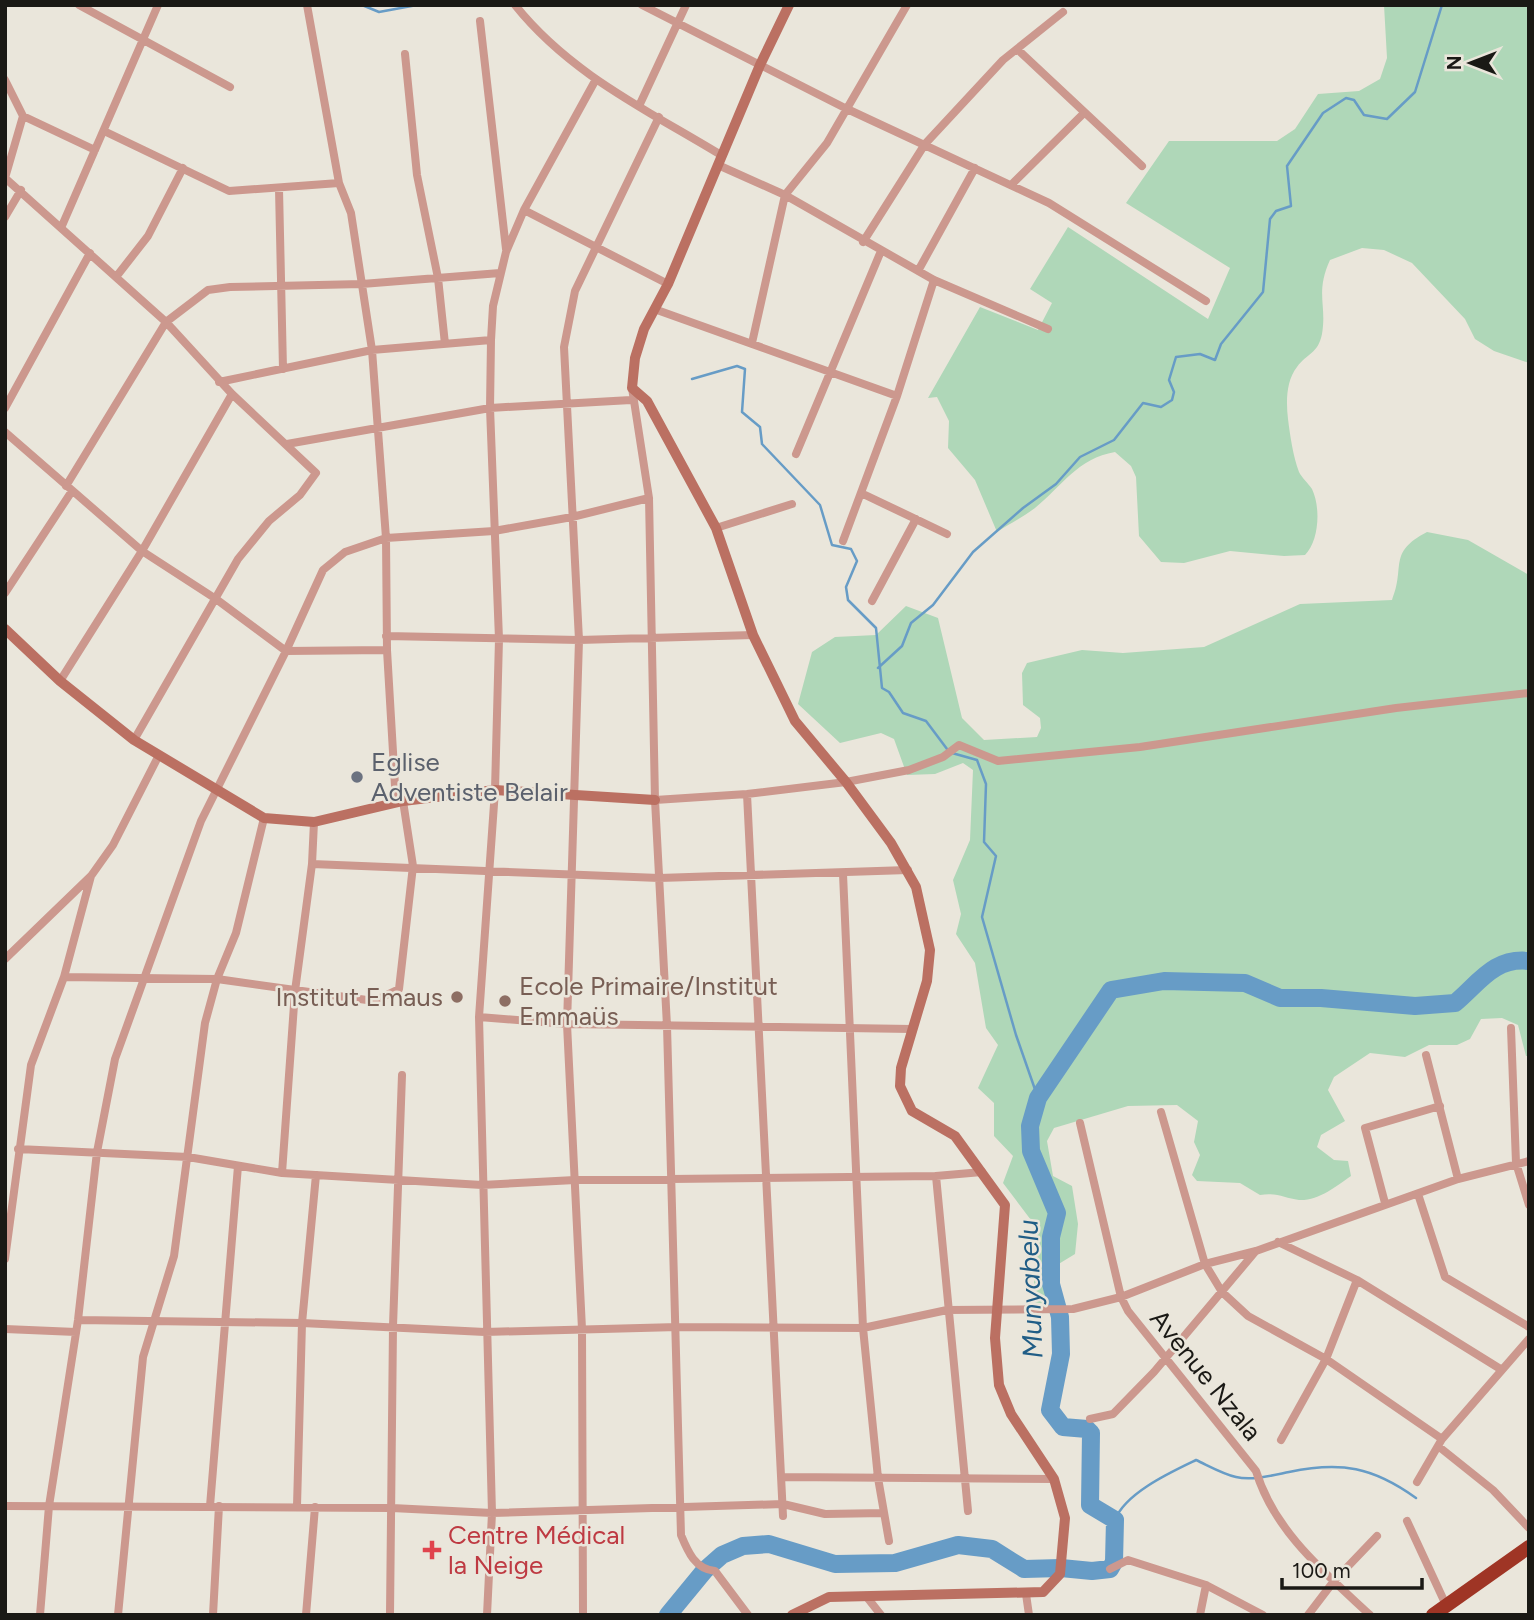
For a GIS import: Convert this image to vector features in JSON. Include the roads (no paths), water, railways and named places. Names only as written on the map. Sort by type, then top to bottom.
[{"type":"highway","points":[[1433,1615],[1529,1548]]},
{"type":"street","points":[[79,5],[230,88]]},
{"type":"street","points":[[61,228],[159,5]]},
{"type":"street","points":[[64,977],[217,979],[373,1001],[399,989],[413,866],[400,802],[387,650],[386,538],[372,350],[351,214],[339,183],[307,5]]},
{"type":"street","points":[[515,5],[549,45],[595,81],[659,117],[720,160],[934,280],[1048,329]]},
{"type":"street","points":[[642,5],[845,108],[1049,203],[1206,301]]},
{"type":"street","points":[[639,106],[687,5]]},
{"type":"street","points":[[748,1615],[715,1571],[705,1570],[690,1555],[681,1535],[678,1327],[667,1026],[655,800],[649,498],[631,394],[635,358],[644,329],[657,310],[760,65],[789,5]]},
{"type":"street","points":[[752,343],[785,195],[827,143],[907,5]]},
{"type":"street","points":[[863,242],[925,144],[1017,49],[1063,12]]},
{"type":"street","points":[[480,21],[506,252]]},
{"type":"street","points":[[1017,49],[1083,114],[1142,166]]},
{"type":"street","points":[[405,54],[416,175],[438,278],[446,344]]},
{"type":"street","points":[[5,80],[23,116],[95,150]]},
{"type":"street","points":[[487,1615],[492,1513],[485,1332],[479,1017],[495,790],[499,639],[490,408],[491,340],[500,273],[506,252],[524,210],[595,81]]},
{"type":"street","points":[[1012,185],[1083,114]]},
{"type":"street","points":[[23,116],[5,178],[166,322],[219,382],[316,473],[300,495],[269,521],[238,559],[134,740]]},
{"type":"street","points":[[583,1615],[580,1511],[582,1329],[567,1024],[579,640],[564,347],[575,291],[659,117]]},
{"type":"street","points":[[104,131],[229,191],[339,183]]},
{"type":"street","points":[[116,277],[148,236],[183,168]]},
{"type":"street","points":[[918,271],[975,168]]},
{"type":"street","points":[[279,189],[283,369]]},
{"type":"street","points":[[5,216],[21,190]]},
{"type":"street","points":[[524,210],[668,284]]},
{"type":"street","points":[[796,454],[881,251]]},
{"type":"street","points":[[5,408],[90,253]]},
{"type":"street","points":[[5,593],[166,322],[208,290],[362,284],[500,273]]},
{"type":"street","points":[[843,541],[897,396],[934,280]]},
{"type":"street","points":[[657,310],[897,396]]},
{"type":"street","points":[[219,382],[372,350],[491,340]]},
{"type":"street","points":[[60,681],[142,551],[232,394]]},
{"type":"street","points":[[288,444],[490,408],[565,405],[631,394],[647,401],[716,528],[753,635],[795,721],[846,782],[908,870],[920,900],[930,950],[927,981],[901,1068],[900,1086],[912,1111],[955,1136],[1005,1205],[997,1310],[996,1364],[999,1385],[1011,1414],[1054,1479],[1065,1518],[1064,1560],[1060,1574],[1043,1592],[829,1597],[792,1615]]},
{"type":"street","points":[[5,432],[142,551],[216,599],[286,651],[387,650]]},
{"type":"street","points":[[861,492],[947,534]]},
{"type":"street","points":[[40,1615],[49,1506],[78,1320],[97,1152],[116,1059],[201,821],[286,651],[323,570],[345,552],[386,538],[494,531],[572,517],[649,498]]},
{"type":"street","points":[[716,528],[792,504]]},
{"type":"street","points":[[872,601],[916,519]]},
{"type":"street","points":[[5,629],[60,681],[134,740],[215,791],[264,818],[314,822],[400,802],[495,790],[655,800],[747,794],[846,782],[909,770],[943,757],[952,747],[959,745],[998,761],[1140,747],[1396,708],[1529,693]]},
{"type":"street","points":[[386,636],[579,640],[753,635]]},
{"type":"street","points":[[5,959],[91,876],[113,845],[159,755]]},
{"type":"street","points":[[747,794],[783,1516]]},
{"type":"street","points":[[118,1615],[143,1357],[174,1256],[205,1023],[217,979],[236,933],[264,818]]},
{"type":"street","points":[[282,1173],[295,990],[312,864],[314,822]]},
{"type":"street","points":[[312,864],[659,878],[908,870]]},
{"type":"street","points":[[843,874],[863,1328],[878,1478],[889,1541]]},
{"type":"street","points":[[5,1259],[31,1065],[64,977],[91,876]]},
{"type":"street","points":[[479,1017],[567,1024],[912,1029]]},
{"type":"street","points":[[1511,1028],[1517,1163],[1529,1205]]},
{"type":"street","points":[[1426,1055],[1458,1179]]},
{"type":"street","points":[[390,1615],[393,1326],[402,1075]]},
{"type":"street","points":[[1385,1203],[1365,1128],[1440,1106]]},
{"type":"street","points":[[1161,1112],[1205,1264],[1222,1292],[1248,1316],[1326,1359],[1440,1442],[1493,1490],[1529,1528]]},
{"type":"street","name":"Avenue Nzala","points":[[1080,1123],[1121,1297],[1128,1311],[1166,1355],[1201,1406],[1258,1477],[1266,1500],[1294,1541],[1370,1615]]},
{"type":"street","points":[[18,1149],[188,1157],[282,1173],[482,1185],[575,1180],[936,1175],[982,1171]]},
{"type":"street","points":[[78,1320],[393,1326],[485,1332],[678,1327],[863,1328],[947,1310],[1057,1310],[1121,1297],[1205,1264],[1256,1251],[1385,1203],[1458,1179],[1529,1161]]},
{"type":"street","points":[[213,1615],[215,1506],[238,1166]]},
{"type":"street","points":[[297,1506],[302,1324],[316,1175]]},
{"type":"street","points":[[936,1175],[968,1511]]},
{"type":"street","points":[[1418,1194],[1445,1277],[1529,1327]]},
{"type":"street","points":[[1278,1242],[1357,1280],[1502,1370]]},
{"type":"street","points":[[1090,1419],[1113,1414],[1256,1251]]},
{"type":"street","points":[[1281,1440],[1326,1359],[1357,1280]]},
{"type":"street","points":[[5,1329],[76,1332]]},
{"type":"street","points":[[1417,1482],[1440,1442],[1529,1339]]},
{"type":"street","points":[[783,1477],[1054,1479]]},
{"type":"street","points":[[5,1506],[392,1507],[492,1513],[783,1504],[825,1514],[884,1513]]},
{"type":"street","points":[[306,1615],[315,1507]]},
{"type":"street","points":[[1407,1521],[1446,1605]]},
{"type":"street","points":[[1308,1615],[1334,1581],[1377,1536]]},
{"type":"street","points":[[1110,1569],[1128,1560],[1206,1586],[1263,1615]]},
{"type":"street","points":[[1200,1615],[1206,1586]]},
{"type":"street","points":[[1026,1594],[1029,1615]]},
{"type":"street","points":[[866,1596],[881,1615]]},
{"type":"waterway","points":[[362,5],[379,12],[417,5]]},
{"type":"waterway","points":[[878,668],[902,646],[911,623],[933,605],[973,552],[1023,508],[1056,484],[1080,457],[1114,440],[1143,403],[1161,407],[1172,400],[1174,392],[1169,380],[1176,357],[1200,354],[1215,360],[1221,344],[1263,292],[1270,219],[1276,211],[1291,206],[1287,166],[1323,113],[1346,98],[1354,100],[1364,115],[1387,119],[1415,92],[1442,5]]},
{"type":"waterway","points":[[692,379],[737,366],[745,369],[742,412],[760,427],[762,444],[820,505],[832,545],[851,549],[857,561],[846,587],[848,600],[876,628],[882,688],[889,692],[903,713],[926,721],[947,749]]},
{"type":"waterway","points":[[952,753],[977,760],[986,784],[984,842],[996,856],[982,917],[1016,1035],[1038,1098]]},
{"type":"waterway","name":"Munyabelu","points":[[668,1615],[705,1570],[722,1555],[743,1546],[769,1544],[835,1564],[895,1563],[958,1545],[992,1549],[1024,1569],[1110,1569],[1114,1562],[1115,1520],[1090,1505],[1091,1433],[1087,1429],[1063,1427],[1050,1410],[1061,1354],[1060,1317],[1051,1284],[1051,1237],[1057,1213],[1031,1151],[1030,1126],[1038,1098],[1111,990],[1164,981],[1245,983],[1280,998],[1321,998],[1415,1006],[1455,1003],[1497,967],[1506,963],[1529,961]]},
{"type":"waterway","points":[[1115,1520],[1120,1510],[1138,1492],[1196,1460],[1226,1474],[1242,1478],[1325,1467],[1356,1469],[1385,1479],[1416,1498]]},
{"type":"place","name":"Eglise Adventiste Belair","points":[[357,777]]},
{"type":"place","name":"Institut Emaus","points":[[457,997]]},
{"type":"place","name":"Ecole Primaire/Institut Emmaüs","points":[[505,1001]]},
{"type":"place","name":"Centre Médical la Neige","points":[[432,1550]]}]
